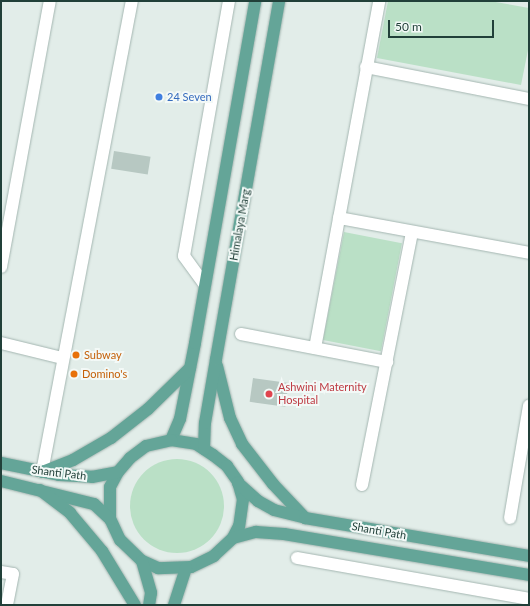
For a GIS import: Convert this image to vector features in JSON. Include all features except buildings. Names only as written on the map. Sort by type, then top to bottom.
[{"type":"main road","points":[[171,440],[180,419],[190,368],[255,1]]},
{"type":"main road","name":"Himalaya Marg","points":[[204,449],[205,423],[280,1]]},
{"type":"main road","points":[[216,359],[226,405],[242,444],[273,484],[305,518]]},
{"type":"main road","points":[[42,472],[73,460],[111,438],[148,409],[190,368]]},
{"type":"main road","points":[[171,440],[196,444],[227,466],[238,482],[243,498],[242,511],[233,538],[214,556],[197,566],[186,568],[158,568],[142,561],[120,540],[110,519],[110,487],[118,472],[130,458],[146,446],[171,440]]},
{"type":"main road","name":"Shanti Path","points":[[1,464],[42,472],[92,477],[118,472]]},
{"type":"main road","name":"Shanti Path","points":[[1,481],[94,504],[110,519]]},
{"type":"main road","name":"Shanti Path","points":[[238,482],[258,501],[274,510],[305,518],[529,556]]},
{"type":"main road","points":[[40,490],[70,513],[102,551],[136,605]]},
{"type":"main road","points":[[233,538],[256,532],[284,534],[529,576]]},
{"type":"main road","points":[[142,561],[151,592],[149,605]]},
{"type":"main road","points":[[174,605],[186,568]]},
{"type":"street","points":[[1,267],[50,1]]},
{"type":"street","points":[[42,472],[62,358],[132,1]]},
{"type":"street","points":[[205,285],[184,256],[229,1]]},
{"type":"street","points":[[315,348],[366,67],[380,1]]},
{"type":"street","points":[[366,67],[529,99]]},
{"type":"street","points":[[339,218],[529,253]]},
{"type":"street","points":[[362,485],[412,232]]},
{"type":"street","points":[[241,334],[387,362]]},
{"type":"street","points":[[1,343],[62,358]]},
{"type":"street","points":[[510,518],[525,452],[529,406]]},
{"type":"street","points":[[297,558],[529,599]]},
{"type":"street","points":[[1,572],[13,574],[7,605]]},
{"type":"green space","points":[[388,1],[490,1],[529,8],[529,45],[521,85],[377,58]]},
{"type":"green space","points":[[344,232],[402,243],[381,351],[323,340]]},
{"type":"green space","points":[[177,459],[195,463],[210,473],[220,488],[224,506],[220,524],[210,539],[195,549],[177,553],[159,549],[144,539],[134,524],[130,506],[134,488],[144,473],[159,463]]},
{"type":"place","name":"24 Seven","points":[[159,97]]},
{"type":"place","name":"Subway","points":[[76,355]]},
{"type":"place","name":"Domino's","points":[[74,374]]},
{"type":"place","name":"Ashwini Maternity Hospital","points":[[269,394]]}]
